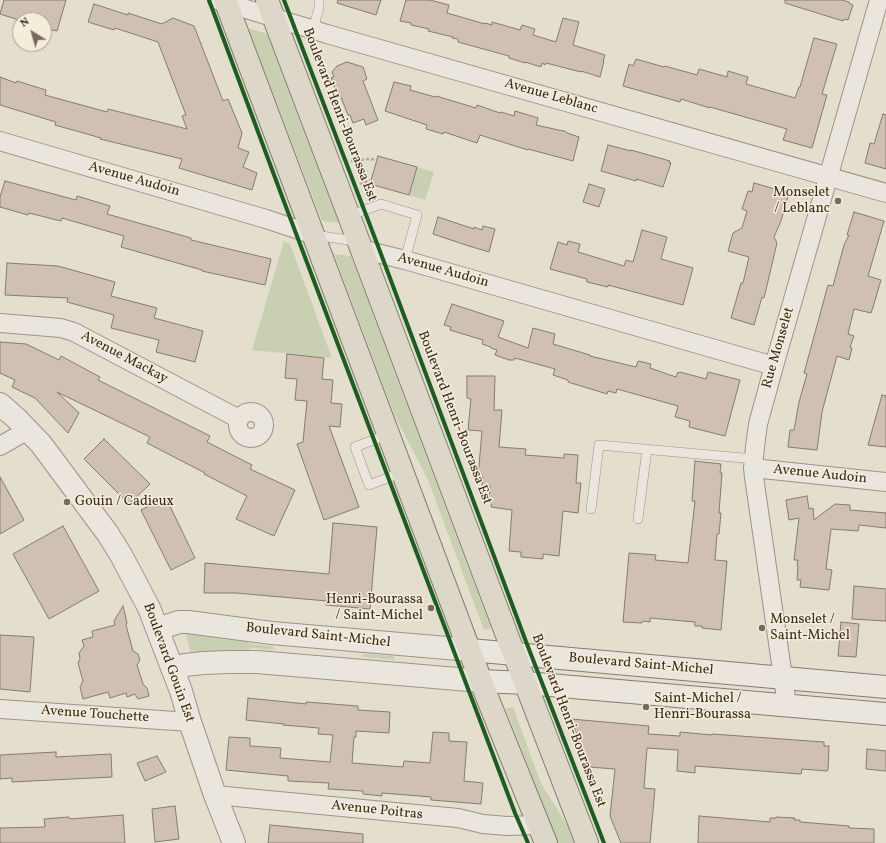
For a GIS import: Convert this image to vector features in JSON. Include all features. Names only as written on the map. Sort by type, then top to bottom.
[{"type":"main road","points":[[223,1],[314,235],[481,680],[542,834]]},
{"type":"main road","name":"Boulevard Henri-Bourassa Est","points":[[270,9],[587,843]]},
{"type":"street","name":"Rue Monselet","points":[[787,705],[755,488],[754,464],[758,424],[879,0]]},
{"type":"street","name":"Avenue Leblanc","points":[[223,1],[270,9],[313,29],[886,193]]},
{"type":"street","name":"Avenue Audoin","points":[[0,141],[266,219],[314,235]]},
{"type":"street","name":"Avenue Audoin","points":[[361,249],[405,260],[774,366]]},
{"type":"street","name":"Avenue Mackay","points":[[0,324],[55,327],[74,332],[239,419]]},
{"type":"street","name":"Boulevard Gouin Est","points":[[0,404],[41,444],[108,534],[121,555],[149,608],[158,629],[181,691],[215,795],[234,843]]},
{"type":"street","points":[[0,446],[28,430]]},
{"type":"street","name":"Avenue Audoin","points":[[754,464],[886,482]]},
{"type":"street","name":"Boulevard Saint-Michel","points":[[158,629],[179,622],[188,622],[272,634],[886,686]]},
{"type":"street","name":"Boulevard Saint-Michel","points":[[172,668],[204,663],[257,662],[526,683],[886,714]]},
{"type":"street","name":"Avenue Touchette","points":[[0,709],[190,722]]},
{"type":"street","name":"Avenue Poitras","points":[[215,795],[458,818],[483,824],[507,826],[542,834]]},
{"type":"lane","points":[[313,29],[319,8],[319,0]]},
{"type":"lane","points":[[349,216],[381,204],[418,215],[405,260]]},
{"type":"lane","name":"Avenue Audoin","points":[[314,235],[349,240],[361,249]]},
{"type":"lane","points":[[389,434],[355,447],[369,485],[403,472]]},
{"type":"lane","points":[[591,509],[599,444],[754,464]]},
{"type":"lane","points":[[638,519],[647,449]]},
{"type":"path","points":[[351,161],[369,159],[377,160]]},
{"type":"path","points":[[360,184],[371,180]]},
{"type":"path","points":[[365,182],[370,194]]},
{"type":"green space","points":[[248,28],[267,34],[339,223],[322,221]]},
{"type":"green space","points":[[417,167],[434,172],[425,200],[409,195]]},
{"type":"green space","points":[[284,241],[290,244],[332,358],[252,350]]},
{"type":"green space","points":[[334,254],[351,256],[491,628],[484,630],[428,480],[394,414]]},
{"type":"green space","points":[[185,632],[243,639],[251,644],[273,646],[274,649],[252,648],[242,653],[206,653],[203,650],[201,653],[191,653]]},
{"type":"green space","points":[[364,654],[393,656],[395,658],[394,660],[363,657],[362,656]]},
{"type":"green space","points":[[513,707],[540,781],[566,823],[574,843],[558,843],[506,709]]},
{"type":"building","points":[[4,0],[66,0],[57,31],[52,30],[52,12],[12,12],[12,18],[0,14]]},
{"type":"building","points":[[338,0],[381,0],[376,15],[337,3]]},
{"type":"building","points":[[406,0],[430,0],[449,5],[447,13],[485,24],[492,25],[492,22],[520,30],[522,25],[535,29],[533,35],[556,42],[563,18],[579,22],[573,45],[605,55],[600,77],[546,63],[545,65],[542,63],[541,67],[525,63],[509,58],[509,56],[458,42],[458,39],[452,38],[453,37],[428,31],[429,29],[400,21]]},
{"type":"building","points":[[785,0],[842,0],[853,5],[848,20],[844,19],[843,21],[785,3]]},
{"type":"building","points":[[94,4],[162,24],[173,18],[194,26],[223,101],[228,99],[242,133],[238,148],[249,152],[243,167],[257,173],[252,190],[179,168],[182,159],[100,139],[101,138],[55,125],[56,122],[0,105],[0,77],[16,83],[17,81],[46,90],[45,95],[107,112],[108,109],[187,129],[182,116],[186,115],[158,42],[115,28],[114,30],[88,22]]},
{"type":"building","points":[[814,38],[837,44],[822,94],[827,95],[812,148],[783,140],[787,129],[681,99],[680,102],[623,86],[629,64],[633,66],[636,59],[697,75],[699,69],[727,77],[728,71],[748,77],[746,84],[795,98],[800,87]]},
{"type":"building","points":[[347,62],[363,67],[367,79],[363,81],[378,120],[366,125],[364,119],[353,123],[350,115],[348,115],[338,90],[336,91],[331,78],[334,77],[332,72],[337,66]]},
{"type":"building","points":[[394,82],[411,86],[410,90],[476,108],[477,105],[514,116],[515,111],[538,118],[536,125],[565,131],[579,137],[573,161],[528,150],[480,135],[477,143],[444,132],[443,134],[426,129],[427,125],[385,111]]},
{"type":"building","points":[[883,114],[886,115],[886,169],[865,163],[870,143],[874,144]]},
{"type":"building","points":[[608,145],[670,161],[669,163],[671,163],[663,187],[601,171]]},
{"type":"building","points":[[378,156],[417,167],[409,195],[370,184]]},
{"type":"building","points":[[5,181],[76,200],[77,196],[110,206],[107,214],[191,238],[191,240],[271,259],[265,285],[202,271],[121,247],[124,236],[62,218],[61,221],[29,213],[28,215],[0,207],[0,197]]},
{"type":"building","points":[[754,183],[789,193],[781,221],[774,237],[777,243],[764,298],[762,297],[754,325],[731,318],[741,283],[743,283],[749,257],[728,251],[733,233],[742,228],[747,211],[742,209],[748,191],[752,192]]},
{"type":"building","points":[[589,184],[605,189],[599,207],[583,202]]},
{"type":"building","points":[[854,212],[884,221],[868,276],[881,280],[871,313],[854,309],[848,334],[854,336],[850,347],[852,348],[849,360],[837,356],[822,412],[817,450],[788,447],[790,430],[794,430],[799,402],[807,374],[804,373],[828,285],[833,286],[844,245],[849,235],[847,235]]},
{"type":"building","points":[[438,217],[474,229],[474,227],[482,230],[483,226],[495,229],[489,252],[433,234]]},
{"type":"building","points":[[642,230],[667,237],[661,259],[693,268],[683,305],[608,285],[608,287],[587,282],[587,279],[550,269],[558,242],[567,245],[568,241],[580,244],[578,252],[624,266],[626,260],[633,262]]},
{"type":"building","points":[[7,263],[58,266],[115,282],[111,296],[157,308],[154,318],[203,331],[195,362],[156,352],[159,340],[111,328],[114,315],[67,302],[68,298],[5,295]]},
{"type":"building","points":[[452,304],[504,321],[498,337],[528,348],[533,328],[555,334],[553,344],[590,356],[636,367],[638,361],[651,364],[650,368],[676,377],[678,372],[680,372],[706,379],[708,372],[740,380],[725,436],[689,427],[690,421],[675,417],[678,406],[617,389],[616,393],[608,391],[607,394],[568,382],[568,380],[553,375],[555,369],[515,358],[514,360],[509,360],[495,355],[497,350],[482,344],[483,340],[450,330],[451,327],[444,325]]},
{"type":"building","points":[[0,342],[26,344],[59,360],[61,356],[100,377],[98,380],[210,436],[207,442],[252,465],[250,469],[295,490],[274,536],[236,519],[247,496],[147,443],[150,437],[57,392],[79,413],[68,433],[35,398],[12,387],[15,380],[0,373]]},
{"type":"building","points":[[287,354],[324,358],[322,379],[333,380],[331,403],[342,404],[340,427],[329,426],[359,507],[324,520],[297,444],[303,442],[307,401],[295,400],[297,379],[285,378]]},
{"type":"building","points":[[467,376],[495,376],[494,410],[502,410],[499,447],[526,449],[525,455],[564,458],[564,454],[578,455],[576,483],[581,483],[578,513],[563,511],[559,556],[543,554],[543,559],[521,557],[521,552],[509,551],[512,510],[491,507],[492,500],[489,500],[490,486],[482,486],[483,477],[478,477],[482,431],[468,430],[471,399],[467,398]]},
{"type":"building","points":[[882,395],[886,396],[886,447],[868,445]]},
{"type":"building","points":[[104,439],[150,484],[129,504],[84,459]]},
{"type":"building","points":[[695,461],[721,464],[720,473],[722,473],[719,513],[721,513],[719,534],[717,534],[715,560],[727,561],[721,630],[695,626],[695,622],[650,618],[650,622],[623,622],[629,553],[656,555],[655,560],[688,563],[695,501],[692,501]]},
{"type":"building","points":[[0,477],[24,520],[0,534]]},
{"type":"building","points":[[807,496],[809,509],[813,508],[814,520],[835,504],[850,505],[850,510],[886,513],[886,528],[859,525],[858,531],[831,529],[826,569],[832,570],[829,590],[800,587],[801,580],[797,580],[798,560],[794,560],[799,518],[789,520],[786,500]]},
{"type":"building","points":[[166,498],[195,558],[171,570],[141,510]]},
{"type":"building","points":[[333,523],[377,527],[370,609],[326,605],[327,601],[236,593],[204,593],[205,563],[329,574]]},
{"type":"building","points":[[63,526],[99,591],[49,619],[13,554]]},
{"type":"building","points":[[854,586],[886,589],[886,621],[852,619]]},
{"type":"building","points":[[123,606],[133,651],[138,654],[140,660],[137,665],[143,684],[147,688],[149,696],[138,699],[135,694],[127,697],[126,693],[110,698],[108,692],[83,699],[80,687],[83,681],[78,663],[80,659],[79,653],[84,646],[82,640],[93,637],[92,631],[115,625],[114,621]]},
{"type":"building","points":[[841,622],[859,624],[856,657],[838,656]]},
{"type":"building","points":[[0,635],[34,637],[30,692],[0,689]]},
{"type":"building","points":[[248,698],[306,704],[306,702],[358,706],[358,710],[390,712],[389,733],[356,731],[356,737],[354,737],[352,763],[403,767],[404,761],[430,763],[433,732],[449,733],[449,741],[467,742],[464,781],[483,783],[481,804],[431,800],[431,797],[382,793],[382,796],[363,794],[363,791],[328,789],[329,783],[288,781],[288,776],[226,770],[229,737],[250,738],[250,746],[281,748],[280,758],[330,762],[333,735],[318,734],[319,728],[246,720]]},
{"type":"building","points":[[571,719],[649,726],[648,734],[680,736],[680,732],[824,742],[824,746],[829,746],[828,770],[802,769],[801,774],[695,766],[695,773],[677,771],[678,750],[647,748],[644,788],[655,789],[650,843],[621,843],[610,816],[615,769],[589,767]]},
{"type":"building","points":[[867,749],[886,751],[886,771],[866,769]]},
{"type":"building","points":[[56,752],[56,757],[111,754],[112,777],[12,782],[12,778],[0,779],[0,755]]},
{"type":"building","points":[[157,756],[166,772],[145,781],[137,763]]},
{"type":"building","points":[[175,806],[179,839],[155,842],[152,809]]},
{"type":"building","points":[[123,815],[125,843],[0,843],[0,828],[45,827],[44,819],[69,817],[70,819]]},
{"type":"building","points":[[699,816],[770,822],[770,818],[776,817],[795,818],[794,820],[800,820],[800,822],[849,826],[849,828],[874,829],[874,843],[698,843]]},
{"type":"building","points":[[270,825],[363,834],[363,843],[268,843]]},
{"type":"cycle path","points":[[209,0],[515,813],[528,843]]},
{"type":"cycle path","points":[[284,0],[525,639],[604,843]]},
{"type":"place","name":"Monselet / Leblanc","points":[[838,201]]},
{"type":"place","name":"Gouin / Cadieux","points":[[67,502]]},
{"type":"place","name":"Henri-Bourassa / Saint-Michel","points":[[431,608]]},
{"type":"place","name":"Monselet / Saint-Michel","points":[[762,628]]},
{"type":"place","name":"Saint-Michel / Henri-Bourassa","points":[[646,707]]}]
